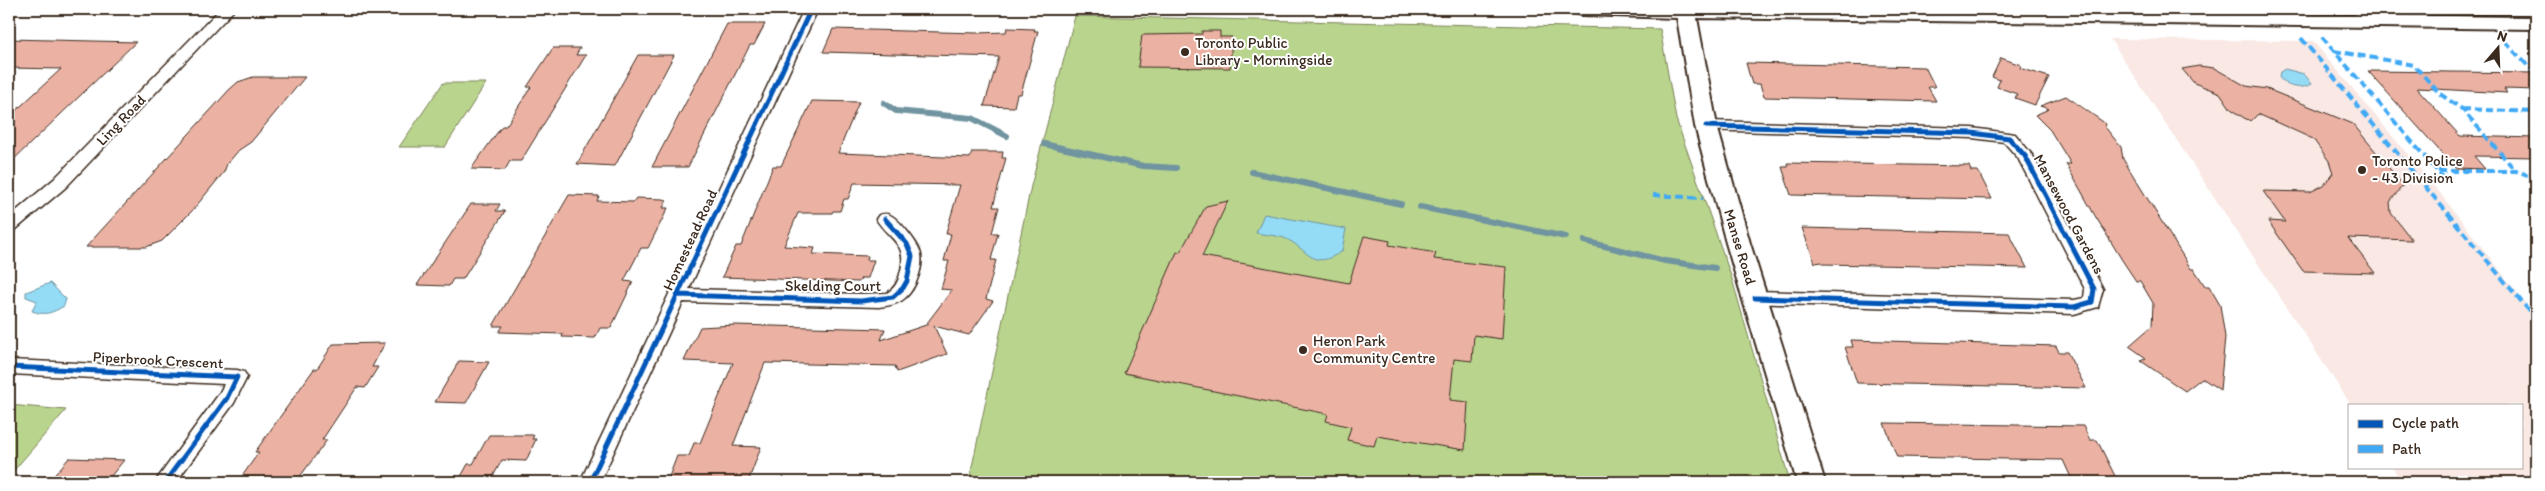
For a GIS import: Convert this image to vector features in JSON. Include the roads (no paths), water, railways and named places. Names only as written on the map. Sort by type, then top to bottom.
[{"type":"main road","points":[[1581,9],[2364,15],[2536,23]]},
{"type":"main road","name":"Manse Road","points":[[1685,11],[1706,126],[1738,243],[1811,482]]},
{"type":"street","name":"Ling Road","points":[[9,226],[60,183],[228,9]]},
{"type":"street","name":"Homestead Road","points":[[590,482],[811,9]]},
{"type":"street","name":"Mansewood Gardens","points":[[1706,126],[1972,133],[2008,138],[2025,156],[2094,289],[2092,302],[2074,307],[1756,298]]},
{"type":"street","name":"Skelding Court","points":[[678,295],[862,302],[884,301],[897,296],[906,286],[912,260],[911,250],[885,219]]},
{"type":"street","name":"Piperbrook Crescent","points":[[9,366],[237,377],[227,398],[165,482]]},
{"type":"water","points":[[2285,69],[2304,74],[2312,84],[2294,87],[2286,84],[2279,77],[2280,72]]},
{"type":"water","points":[[1264,214],[1346,229],[1342,251],[1323,260],[1317,259],[1284,238],[1256,233]]},
{"type":"water","points":[[50,283],[66,299],[64,306],[48,313],[32,311],[37,301],[26,297],[26,292]]},
{"type":"waterway","points":[[884,103],[896,111],[972,118],[1007,136]]},
{"type":"waterway","points":[[1044,144],[1143,166],[1176,168]]},
{"type":"waterway","points":[[1252,172],[1401,204]]},
{"type":"waterway","points":[[1420,207],[1566,237]]},
{"type":"waterway","points":[[1584,241],[1665,261],[1715,268]]},
{"type":"place","name":"Toronto Public Library - Morningside","points":[[1185,52]]},
{"type":"place","name":"Toronto Police - 43 Division","points":[[2362,170]]},
{"type":"place","name":"Heron Park Community Centre","points":[[1303,350]]}]
